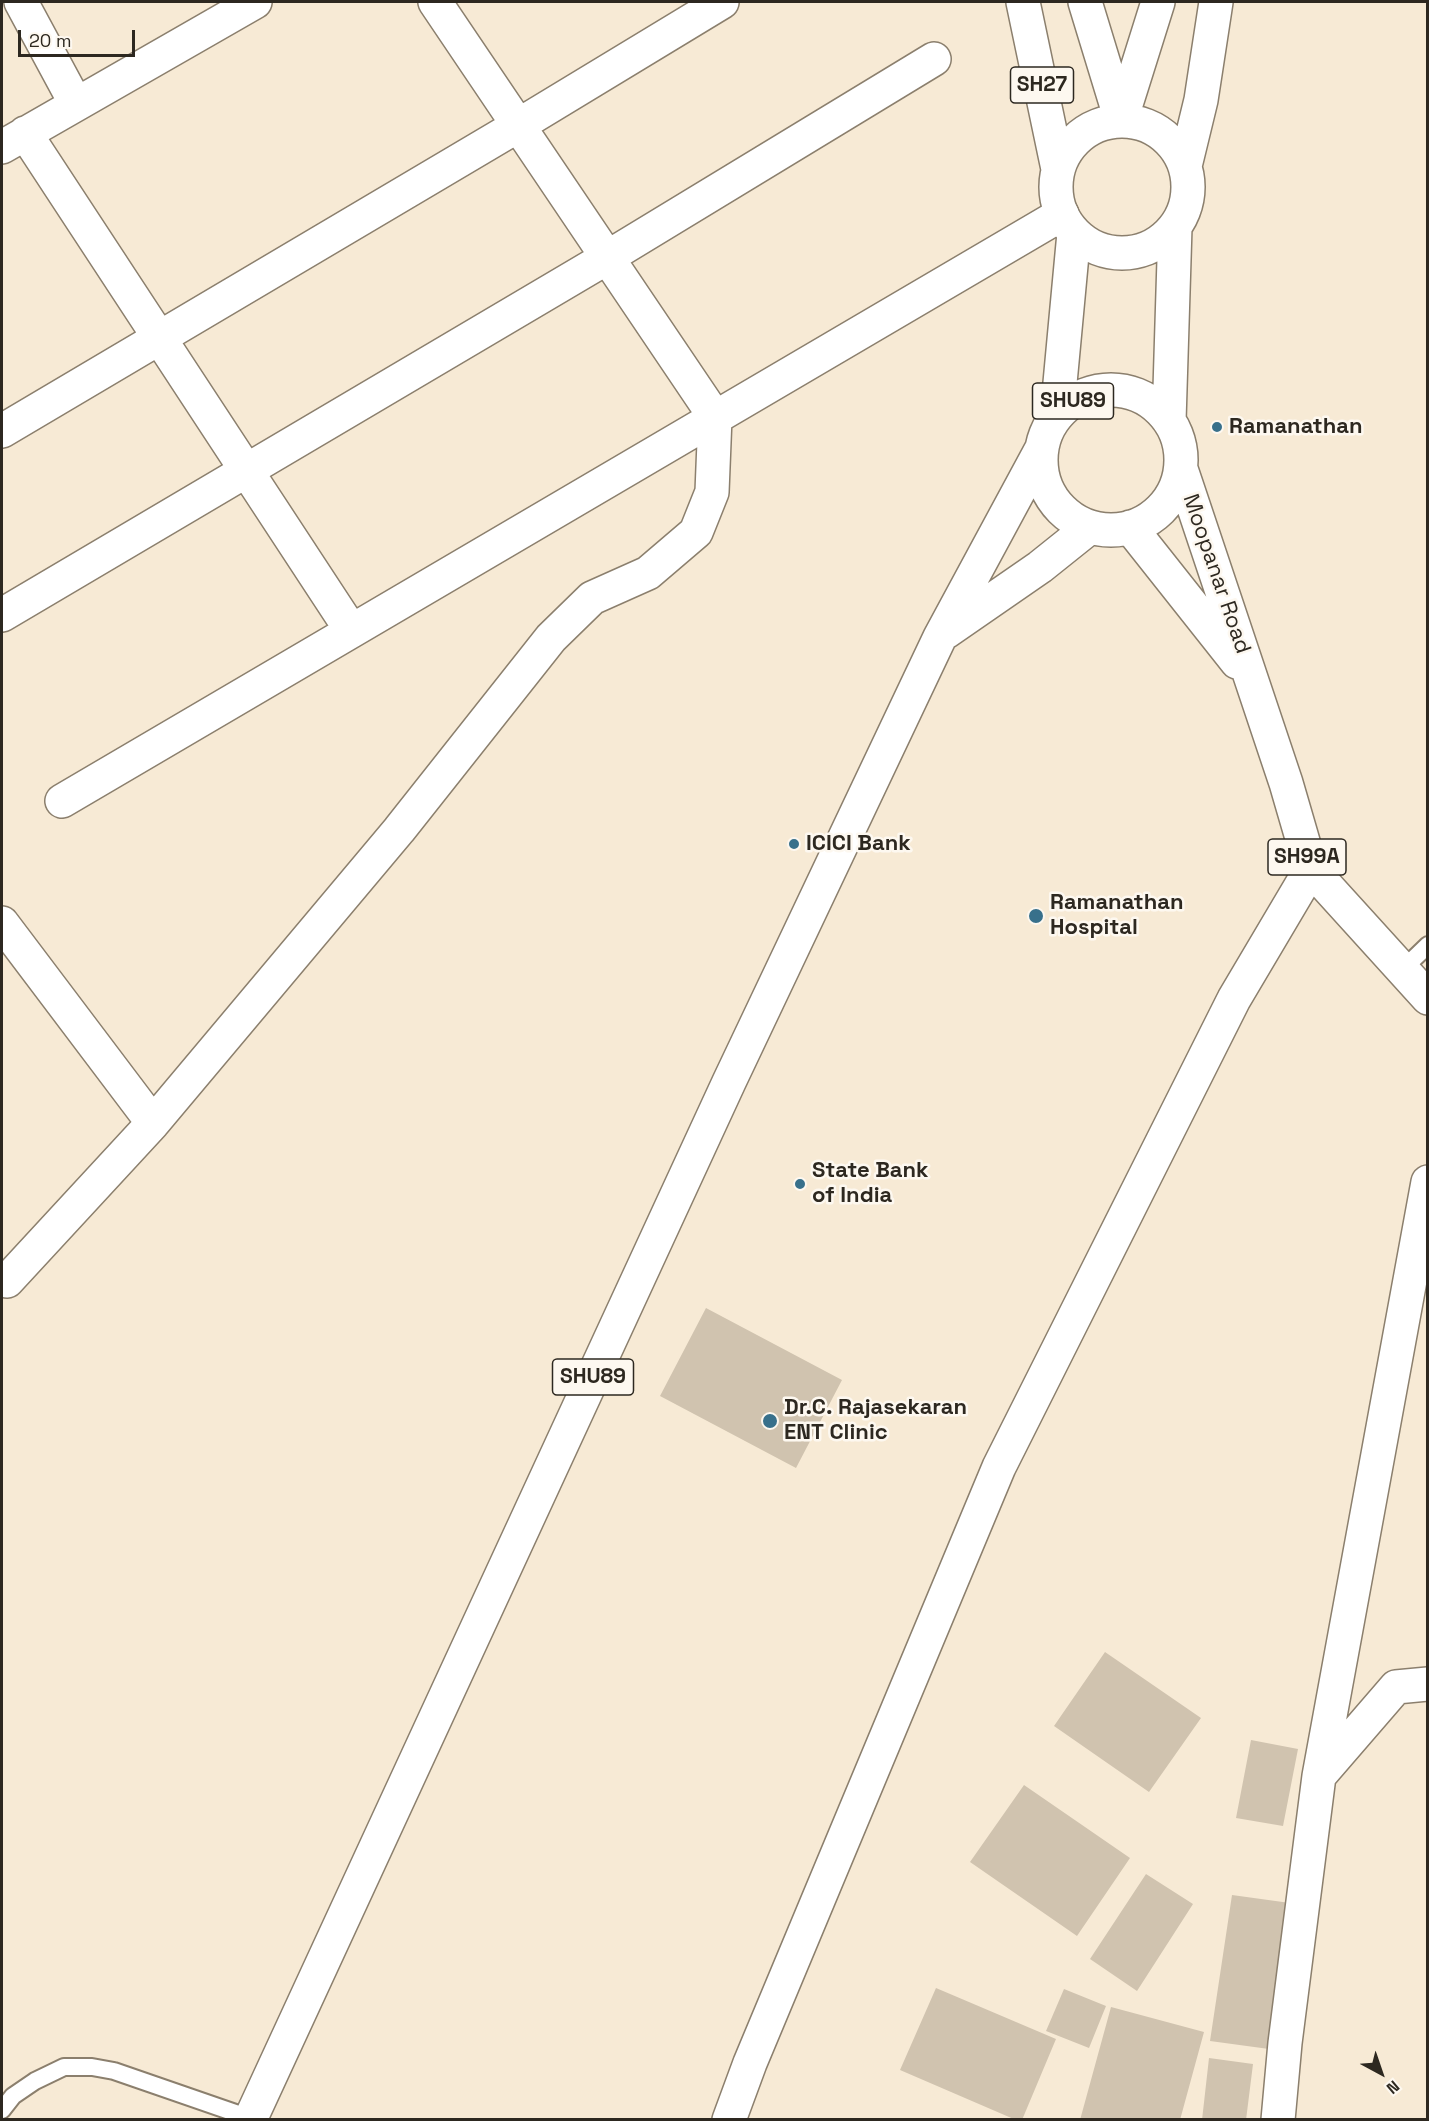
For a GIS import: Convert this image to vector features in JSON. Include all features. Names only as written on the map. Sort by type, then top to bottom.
[{"type":"street","points":[[21,2],[76,104]]},
{"type":"street","points":[[255,2],[13,140],[160,338],[351,630]]},
{"type":"street","points":[[7,1281],[153,1123],[399,830],[551,638],[592,598],[648,573],[696,532],[712,492],[716,417],[435,2]]},
{"type":"street","points":[[2,431],[722,2]]},
{"type":"street","name":"SH27","points":[[1023,2],[1058,169]]},
{"type":"street","name":"SH27","points":[[1085,2],[1121,120]]},
{"type":"street","points":[[1058,169],[1068,149],[1083,134],[1101,124],[1121,120],[1158,2]]},
{"type":"street","name":"SHU89","points":[[1185,166],[1201,100],[1216,2]]},
{"type":"street","points":[[2,615],[608,257],[934,59]]},
{"type":"street","name":"SHU89","points":[[1068,224],[1093,246],[1115,253],[1137,252],[1158,243],[1175,227],[1186,207],[1189,186],[1185,166],[1175,147],[1161,133],[1142,123],[1121,120]]},
{"type":"street","name":"SHU89","points":[[1057,415],[1068,224],[1056,192],[1058,169]]},
{"type":"street","points":[[62,801],[716,417],[1068,224]]},
{"type":"street","name":"SHU89","points":[[1169,421],[1175,227]]},
{"type":"street","name":"SHU89","points":[[1115,390],[1136,395],[1154,405],[1169,421],[1180,452],[1180,469],[1174,489],[1163,506],[1148,519],[1130,527],[1110,530],[1090,527],[1072,518],[1057,505],[1046,487],[1041,468],[1042,448],[1047,430],[1057,415],[1074,401],[1093,392],[1115,390]]},
{"type":"street","name":"SHU89","points":[[250,2119],[729,1082],[940,637],[1042,448]]},
{"type":"street","name":"Moopanar Road","points":[[1180,469],[1286,783],[1311,870],[1428,998]]},
{"type":"street","name":"SHU89","points":[[940,637],[1040,567],[1090,527]]},
{"type":"street","name":"Moopanar Road","points":[[1130,527],[1251,680]]},
{"type":"street","points":[[729,2120],[750,2063],[999,1467],[1234,999],[1311,870]]},
{"type":"street","points":[[2,923],[153,1123]]},
{"type":"street","points":[[1278,2120],[1285,2043],[1320,1776],[1428,1182]]},
{"type":"street","points":[[1320,1776],[1396,1687],[1428,1684]]},
{"type":"lane","points":[[1402,970],[1428,945]]},
{"type":"lane","points":[[2,2110],[13,2096],[35,2081],[64,2067],[92,2067],[114,2071],[250,2119]]},
{"type":"building","points":[[706,1308],[842,1380],[796,1468],[660,1396]]},
{"type":"building","points":[[1105,1652],[1201,1718],[1149,1792],[1054,1726]]},
{"type":"building","points":[[1251,1740],[1298,1749],[1283,1826],[1236,1818]]},
{"type":"building","points":[[1024,1785],[1130,1858],[1077,1936],[970,1862]]},
{"type":"building","points":[[1146,1874],[1193,1904],[1137,1991],[1090,1959]]},
{"type":"building","points":[[1232,1895],[1290,1903],[1269,2049],[1210,2041]]},
{"type":"building","points":[[936,1988],[1056,2039],[1022,2120],[1016,2120],[900,2070]]},
{"type":"building","points":[[1064,1989],[1106,2006],[1089,2048],[1046,2031]]},
{"type":"building","points":[[1111,2007],[1204,2032],[1180,2120],[1080,2120]]},
{"type":"building","points":[[1209,2058],[1253,2064],[1246,2120],[1202,2120]]},
{"type":"place","name":"Ramanathan","points":[[1217,427]]},
{"type":"place","name":"ICICI Bank","points":[[794,844]]},
{"type":"place","name":"Ramanathan Hospital","points":[[1036,916]]},
{"type":"place","name":"State Bank of India","points":[[800,1184]]},
{"type":"place","name":"Dr.C. Rajasekaran ENT Clinic","points":[[770,1421]]}]
